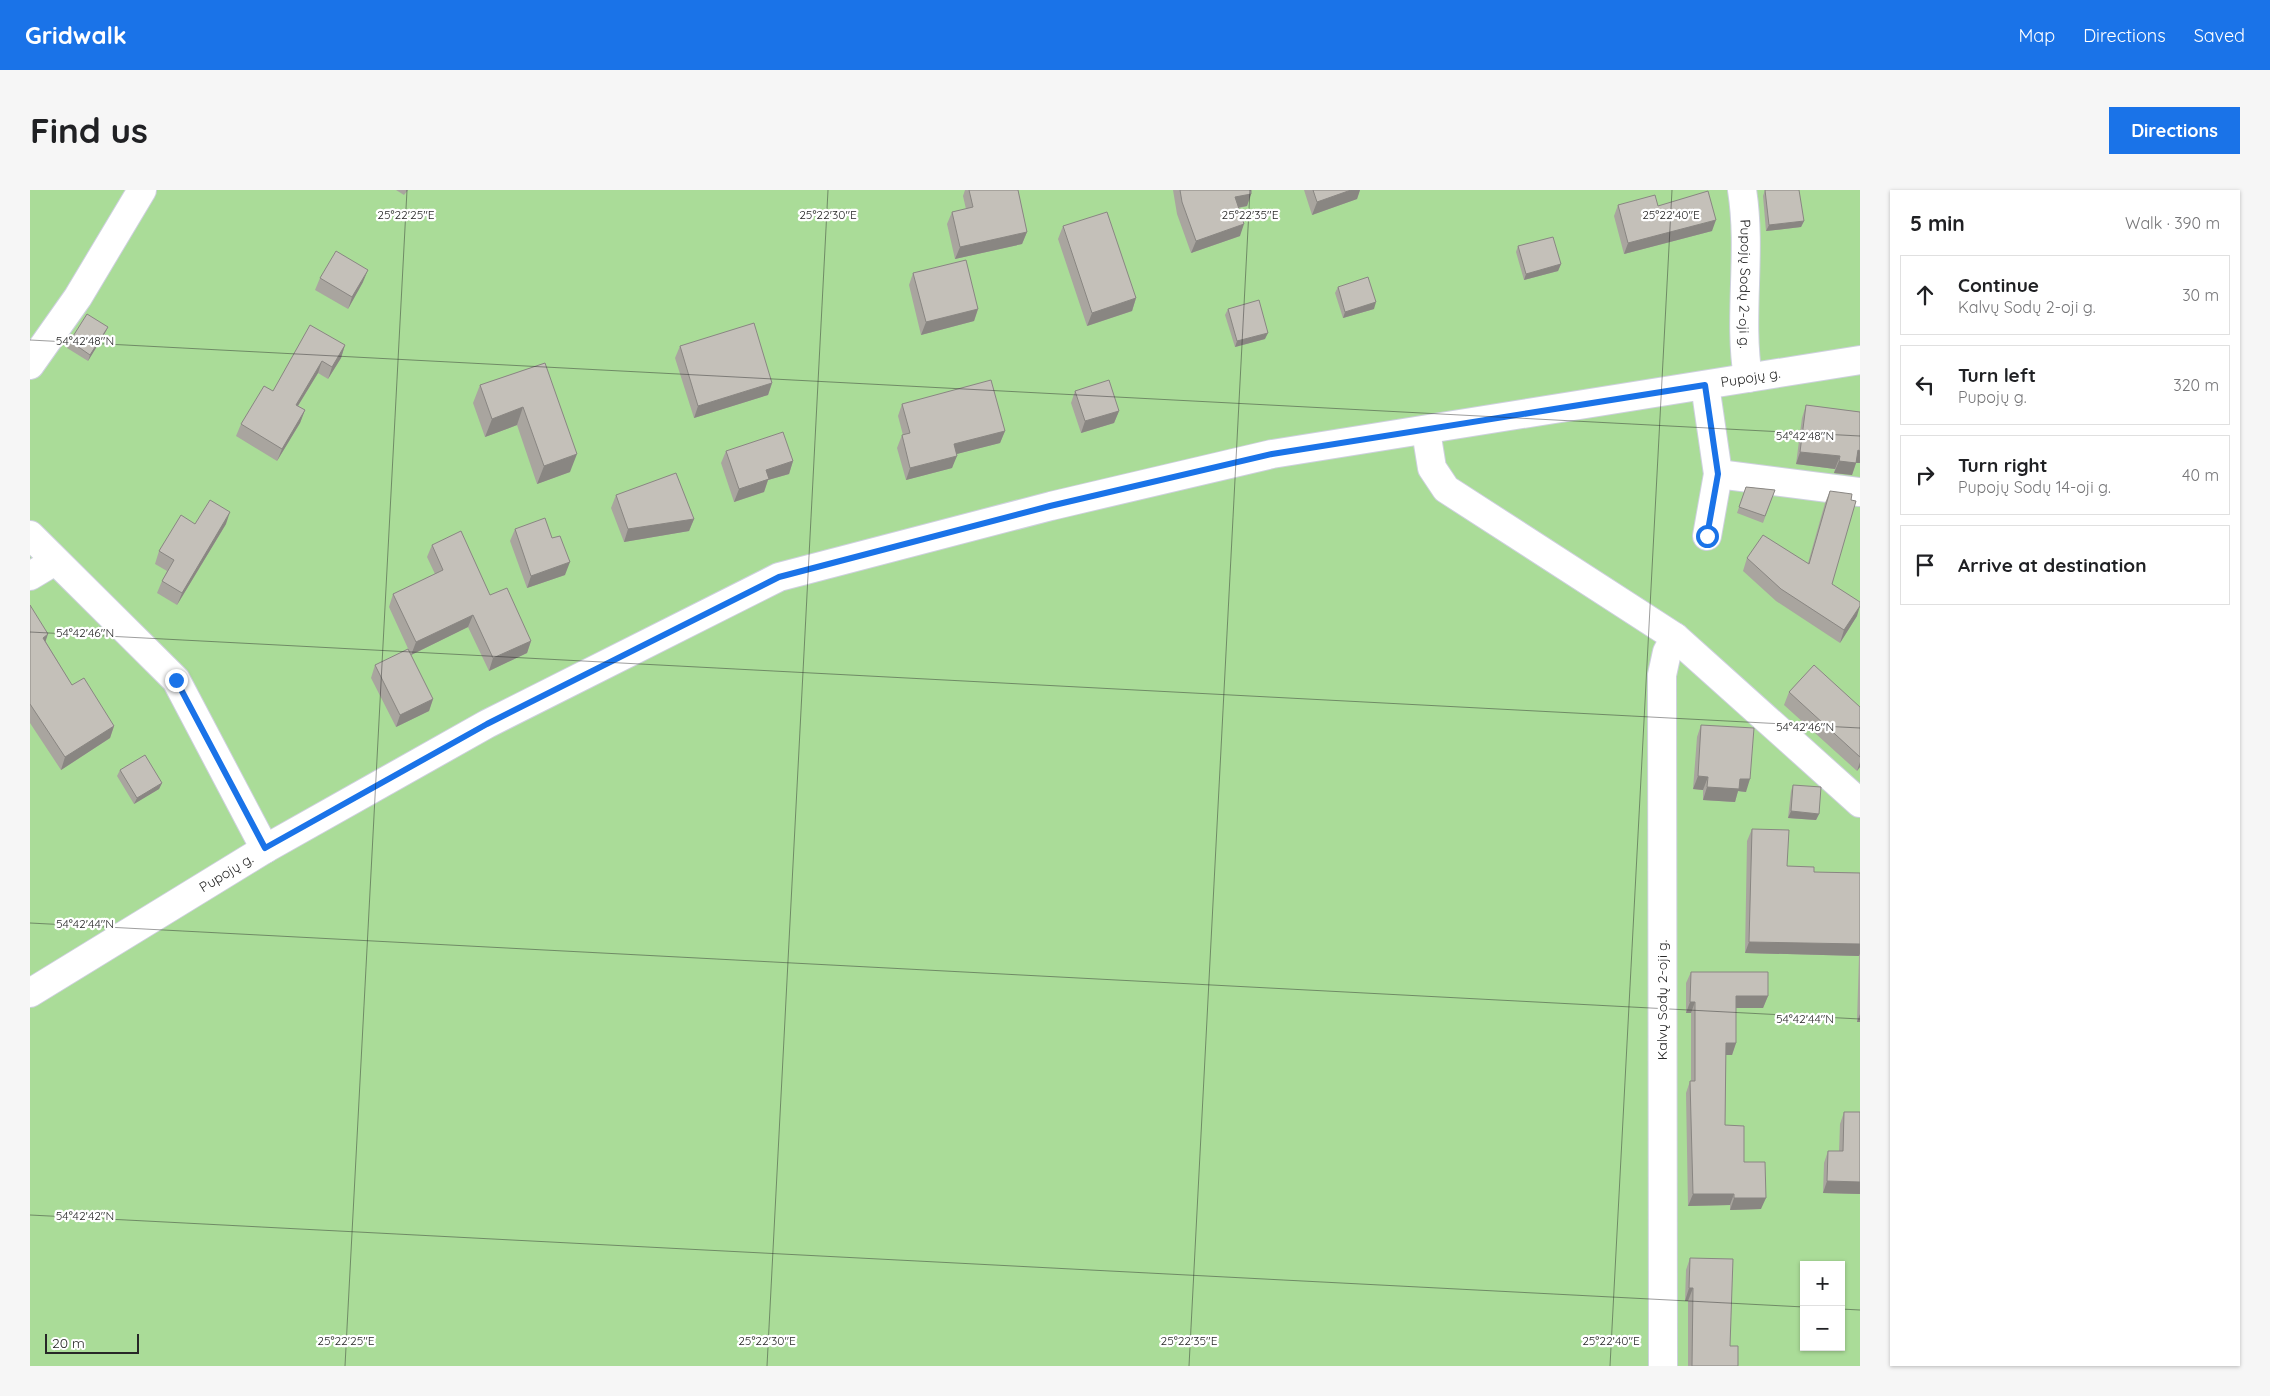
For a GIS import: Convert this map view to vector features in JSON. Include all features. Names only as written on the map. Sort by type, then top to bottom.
[{"type":"street","points":[[30,365],[78,297],[142,190]]},
{"type":"street","name":"Pupojų Sodų 2-oji g.","points":[[1742,190],[1746,286],[1744,356],[1748,378]]},
{"type":"street","name":"Pupojų g.","points":[[30,993],[265,848],[487,724],[779,577],[1050,506],[1272,454],[1426,431],[1860,360]]},
{"type":"street","points":[[1705,385],[1718,474],[1707,536]]},
{"type":"street","points":[[1426,431],[1432,468],[1446,489],[1675,637],[1860,803]]},
{"type":"street","points":[[1718,474],[1860,492]]},
{"type":"street","points":[[30,535],[54,561],[176,680],[265,848]]},
{"type":"street","points":[[30,576],[54,561]]},
{"type":"street","name":"Kalvų Sodų 2-oji g.","points":[[1663,1366],[1662,675],[1667,652],[1675,637]]},
{"type":"green space","points":[[30,190],[1860,190],[1860,1366],[30,1366]]},
{"type":"building","points":[[969,190],[1018,190],[1027,232],[960,247],[952,212],[973,207]]},
{"type":"building","points":[[1180,190],[1251,190],[1251,194],[1235,197],[1244,224],[1196,241],[1182,202]]},
{"type":"building","points":[[1313,190],[1351,190],[1317,202]]},
{"type":"building","points":[[1765,190],[1799,190],[1804,221],[1769,225]]},
{"type":"building","points":[[1708,191],[1716,220],[1628,243],[1618,205],[1655,195],[1658,206]]},
{"type":"building","points":[[1107,212],[1136,298],[1092,313],[1063,226]]},
{"type":"building","points":[[1553,237],[1561,264],[1526,274],[1518,246]]},
{"type":"building","points":[[336,251],[368,270],[352,297],[320,278]]},
{"type":"building","points":[[966,260],[978,309],[926,322],[913,273]]},
{"type":"building","points":[[1368,277],[1376,302],[1345,312],[1338,287]]},
{"type":"building","points":[[1259,300],[1268,333],[1237,341],[1228,309]]},
{"type":"building","points":[[87,314],[108,327],[90,355],[70,341]]},
{"type":"building","points":[[754,323],[772,383],[698,406],[680,346]]},
{"type":"building","points":[[310,325],[345,345],[332,367],[322,361],[296,405],[305,410],[282,449],[241,424],[264,386],[273,391]]},
{"type":"building","points":[[545,363],[577,454],[544,466],[523,407],[492,419],[480,385]]},
{"type":"building","points":[[991,380],[1005,431],[954,444],[957,456],[910,468],[902,435],[910,433],[902,404]]},
{"type":"building","points":[[1109,380],[1119,411],[1085,421],[1075,391]]},
{"type":"building","points":[[1806,405],[1860,412],[1860,451],[1858,450],[1856,463],[1839,461],[1840,456],[1800,452]]},
{"type":"building","points":[[783,432],[793,461],[766,470],[769,479],[739,489],[726,451]]},
{"type":"building","points":[[676,473],[694,519],[628,529],[616,495]]},
{"type":"building","points":[[1746,487],[1775,490],[1765,516],[1739,507]]},
{"type":"building","points":[[1830,491],[1852,494],[1851,500],[1856,501],[1832,584],[1860,602],[1860,606],[1844,630],[1781,589],[1747,558],[1763,535],[1809,564]]},
{"type":"building","points":[[210,500],[230,512],[182,593],[162,581],[174,560],[159,551],[181,515],[195,524]]},
{"type":"building","points":[[545,518],[552,538],[560,536],[570,562],[531,576],[515,529]]},
{"type":"building","points":[[461,531],[490,595],[507,588],[531,641],[493,658],[473,615],[416,642],[393,594],[443,570],[432,545]]},
{"type":"building","points":[[30,605],[48,634],[43,638],[72,685],[84,678],[114,726],[65,757],[30,704]]},
{"type":"building","points":[[408,649],[433,699],[400,715],[375,665]]},
{"type":"building","points":[[1814,665],[1860,707],[1860,757],[1789,692]]},
{"type":"building","points":[[1701,725],[1754,728],[1750,779],[1740,779],[1739,789],[1707,787],[1708,777],[1698,776]]},
{"type":"building","points":[[145,755],[162,783],[137,798],[120,770]]},
{"type":"building","points":[[1793,785],[1821,787],[1819,814],[1791,811]]},
{"type":"building","points":[[1752,829],[1789,830],[1787,866],[1814,867],[1814,872],[1860,873],[1860,944],[1749,942]]},
{"type":"building","points":[[1691,972],[1768,972],[1768,996],[1736,996],[1736,1043],[1726,1043],[1725,1125],[1744,1126],[1744,1162],[1765,1162],[1766,1198],[1734,1198],[1734,1194],[1693,1194],[1690,1081],[1695,1081],[1695,1002],[1690,1002]]},
{"type":"building","points":[[1844,1112],[1860,1112],[1860,1182],[1827,1181],[1828,1151],[1843,1151]]},
{"type":"building","points":[[1690,1258],[1733,1259],[1730,1346],[1738,1346],[1738,1366],[1692,1366],[1693,1288],[1689,1288]]},
{"type":"route","points":[[176,680],[265,848],[487,724],[779,577],[1050,506],[1272,454],[1426,431],[1705,385],[1718,474],[1707,536]]}]
